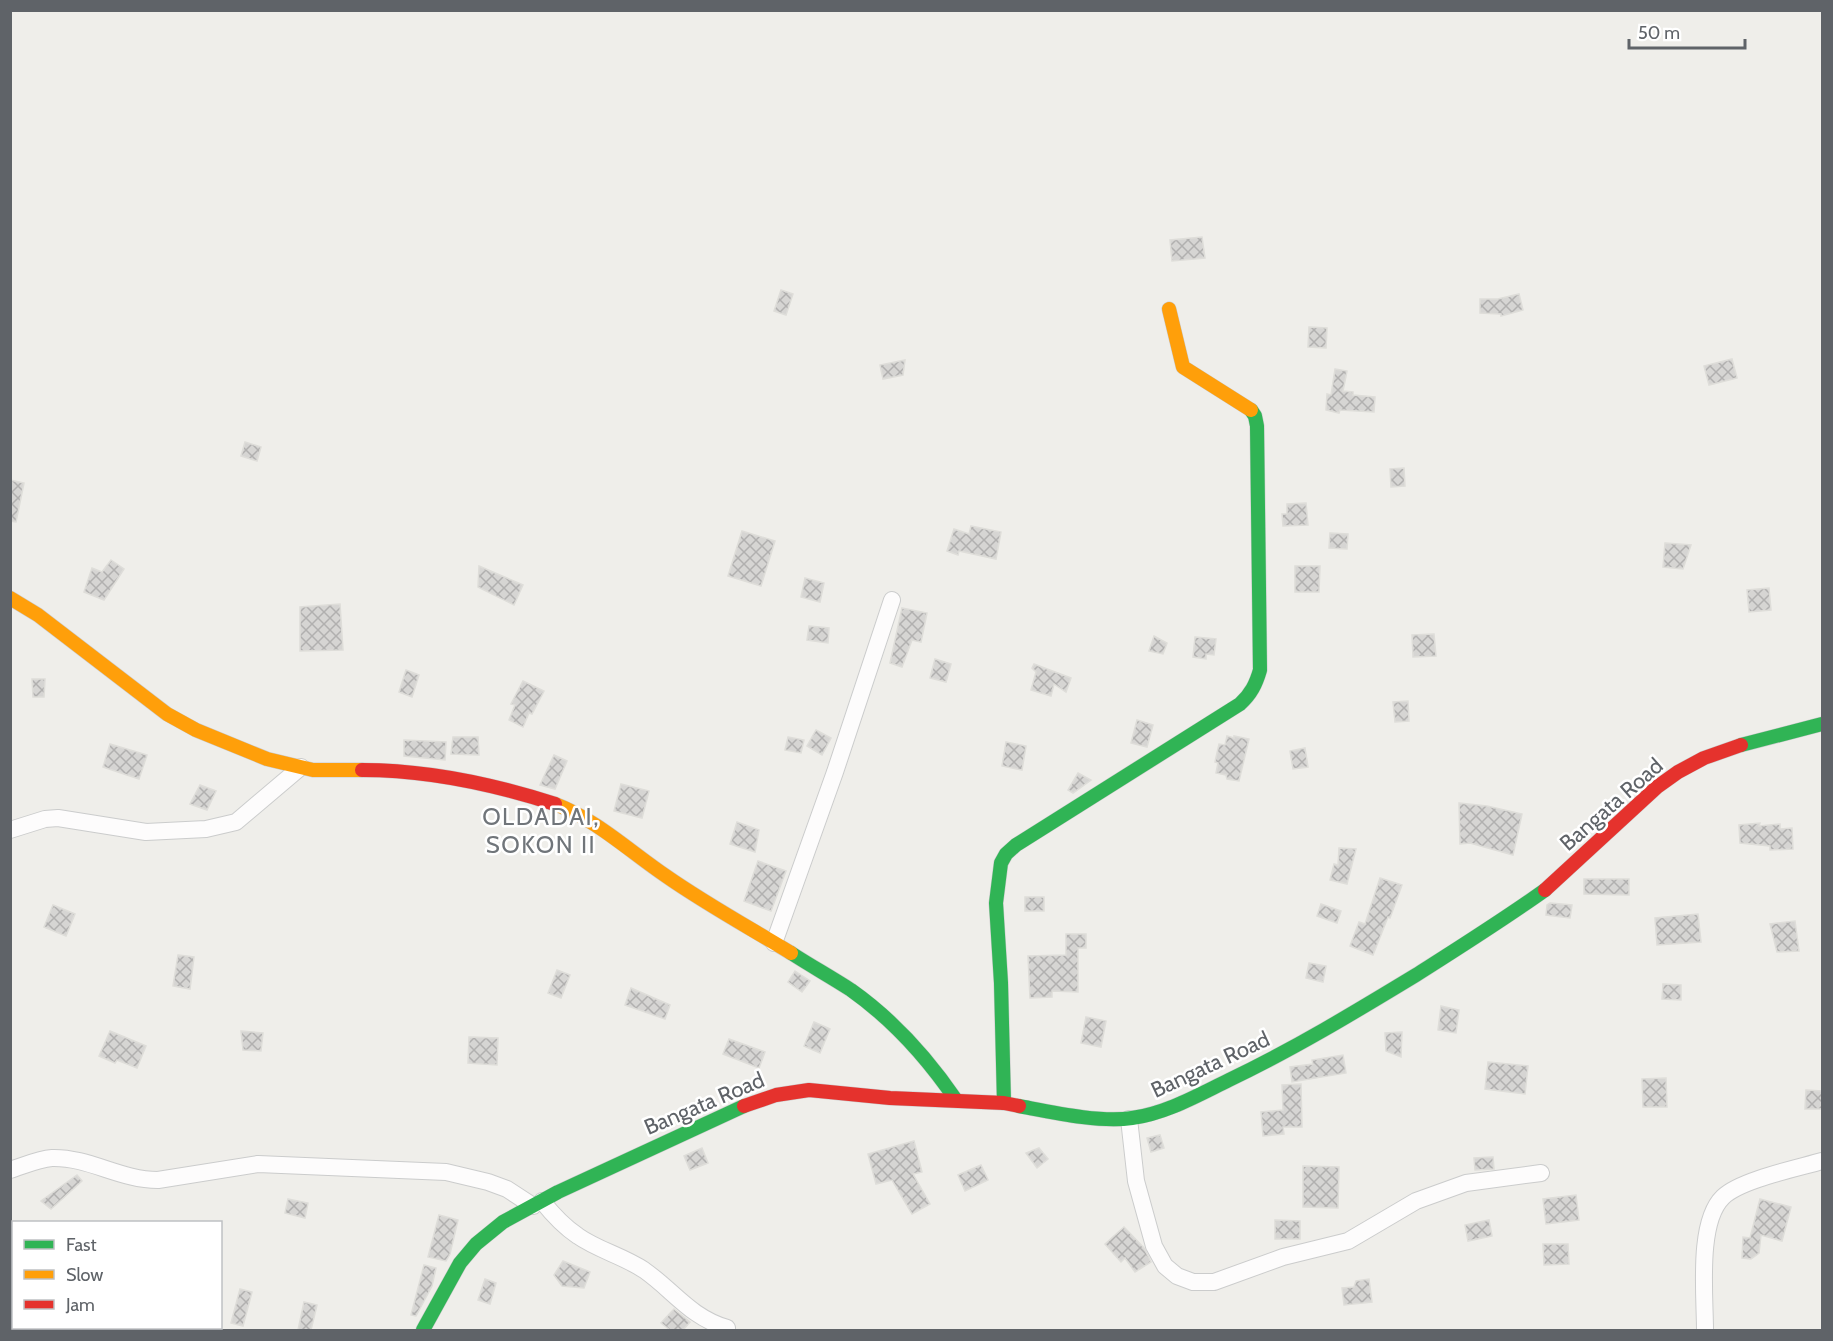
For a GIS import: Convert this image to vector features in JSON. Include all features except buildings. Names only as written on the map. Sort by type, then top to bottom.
[{"type":"street","points":[[1004,1103],[996,903],[1001,863],[1016,845],[1185,736],[1240,704],[1256,685],[1260,670],[1257,426],[1255,416],[1249,408],[1190,374],[1183,367],[1169,309]]},
{"type":"street","points":[[10,598],[38,615],[167,714],[183,724],[267,759],[324,771],[383,770],[472,781],[556,804],[599,826],[643,861],[684,889],[852,991],[898,1030],[937,1072],[956,1100]]},
{"type":"street","points":[[774,943],[835,772],[892,600]]},
{"type":"street","name":"Bangata Road","points":[[423,1330],[460,1263],[476,1244],[503,1222],[537,1203],[730,1111],[776,1095],[809,1090],[890,1098],[1004,1103],[1105,1119],[1145,1116],[1174,1106],[1266,1061],[1346,1018],[1457,951],[1546,889],[1657,787],[1678,772],[1704,758],[1749,742],[1822,723]]},
{"type":"street","points":[[10,830],[45,819],[58,818],[146,832],[224,827],[237,822],[301,767]]},
{"type":"street","points":[[1129,1119],[1136,1181],[1154,1246],[1165,1266],[1177,1276],[1193,1281],[1215,1282],[1283,1257],[1348,1241],[1416,1201],[1466,1184],[1541,1173]]},
{"type":"street","points":[[10,1170],[49,1158],[93,1164],[132,1179],[146,1180],[258,1164],[446,1172],[488,1182],[537,1203],[580,1238],[641,1268],[694,1313],[726,1328]]},
{"type":"street","points":[[1705,1330],[1705,1236],[1713,1210],[1724,1196],[1743,1185],[1822,1161]]},
{"type":"traffic: fast","points":[[1004,1103],[996,903],[1001,863],[1006,854],[1016,845],[1240,704],[1250,693],[1260,670],[1257,426],[1251,410]]},
{"type":"traffic: fast","points":[[1741,745],[1822,724]]},
{"type":"traffic: fast","points":[[1019,1106],[1105,1119],[1145,1116],[1170,1108],[1301,1043],[1416,975],[1545,890]]},
{"type":"traffic: fast","points":[[791,953],[851,990],[881,1014],[921,1055],[956,1100]]},
{"type":"traffic: fast","points":[[423,1330],[460,1263],[476,1244],[503,1222],[558,1192],[744,1106]]},
{"type":"traffic: slow","points":[[1169,309],[1183,367],[1251,410]]},
{"type":"traffic: slow","points":[[10,598],[38,615],[167,714],[196,730],[267,759],[313,770],[362,770]]},
{"type":"traffic: slow","points":[[555,804],[585,818],[681,886],[791,953]]},
{"type":"traffic: jam","points":[[1545,890],[1657,787],[1704,758],[1741,745]]},
{"type":"traffic: jam","points":[[362,770],[435,775],[508,790],[555,804]]},
{"type":"traffic: jam","points":[[744,1106],[776,1095],[809,1090],[890,1098],[1004,1103],[1019,1106]]},
{"type":"district","name":"OLDADAI, SOKON II","points":[[541,831]]}]
